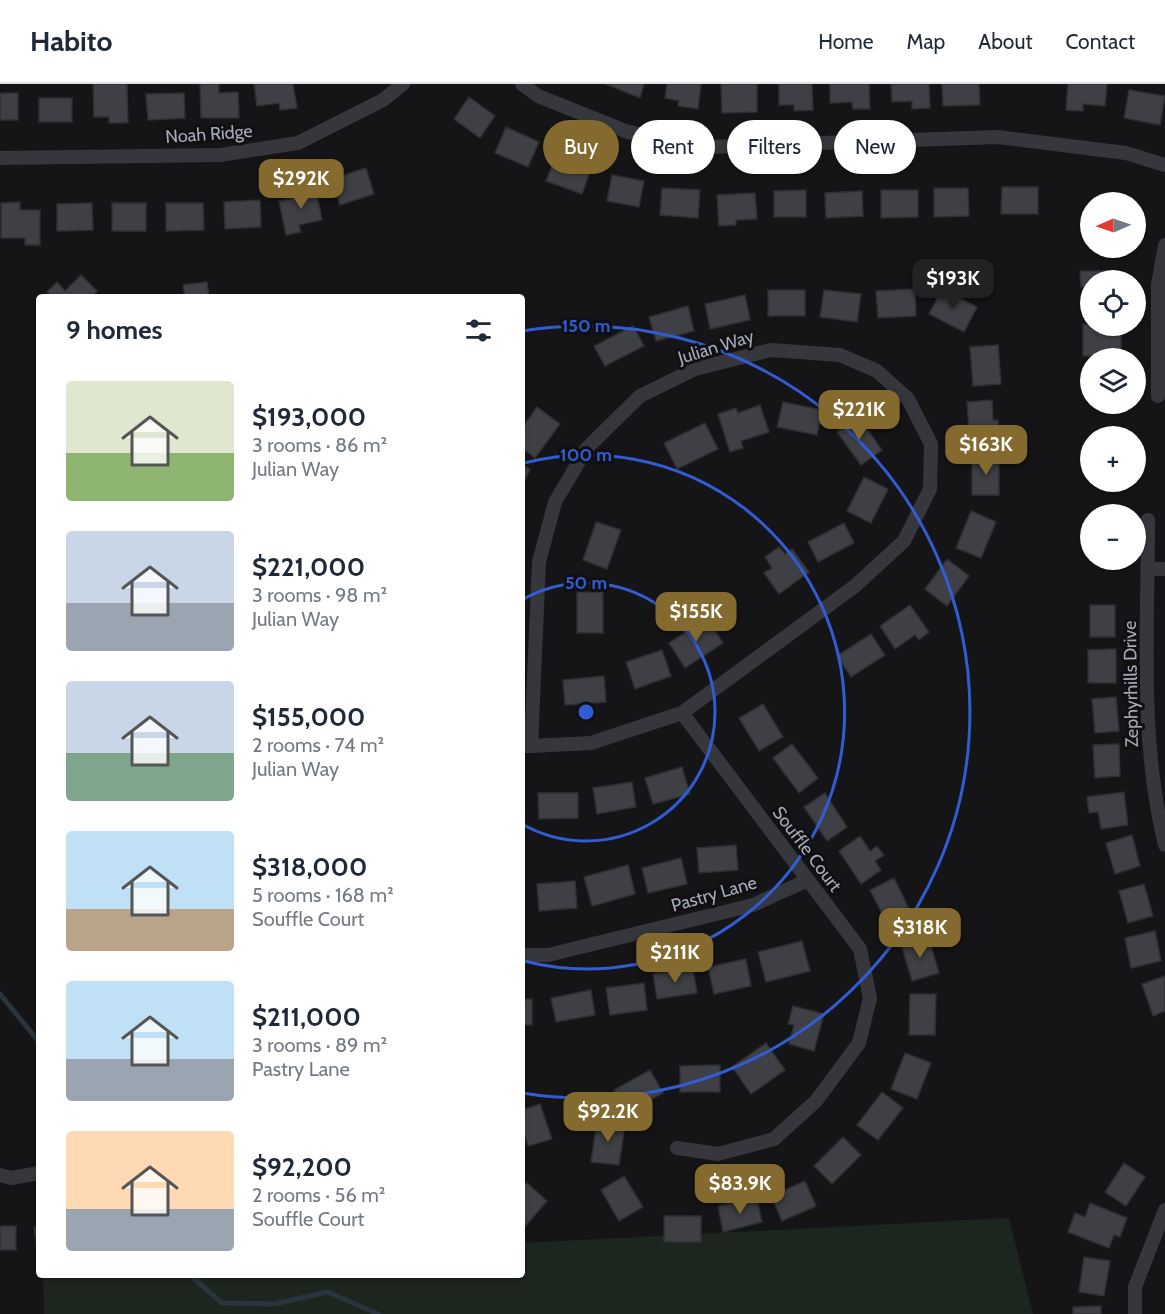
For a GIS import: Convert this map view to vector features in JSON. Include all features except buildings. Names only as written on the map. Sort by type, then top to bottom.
[{"type":"street","name":"Noah Ridge","points":[[0,158],[220,155],[298,143],[383,100],[403,84]]},
{"type":"street","points":[[522,84],[538,96],[628,132],[707,147],[998,137],[1126,153],[1165,165]]},
{"type":"street","points":[[1158,396],[1158,285],[1165,245]]},
{"type":"street","name":"Julian Way","points":[[771,350],[840,355],[877,371],[908,399],[931,444],[930,489],[904,541],[855,586],[682,713],[591,743],[527,746],[539,562],[555,502],[587,448],[640,396],[695,369],[771,350]]},
{"type":"street","name":"Zephyrhills Drive","points":[[1148,520],[1146,715],[1158,818],[1165,845]]},
{"type":"street","points":[[1148,569],[1165,569]]},
{"type":"street","name":"Souffle Court","points":[[677,1148],[718,1154],[774,1139],[816,1101],[859,1044],[870,998],[860,949],[682,713]]},
{"type":"street","name":"Pastry Lane","points":[[525,955],[548,955],[753,905],[808,880]]},
{"type":"street","points":[[0,1175],[10,1178],[36,1174]]},
{"type":"street","points":[[1135,1314],[1135,1287],[1165,1209]]},
{"type":"shaded area","points":[[1009,1218],[1033,1314],[44,1314],[43,1278],[525,1278],[525,1243]]},
{"type":"waterway","points":[[0,994],[36,1038]]},
{"type":"waterway","points":[[193,1278],[222,1303],[274,1304],[328,1292],[378,1314]]}]
